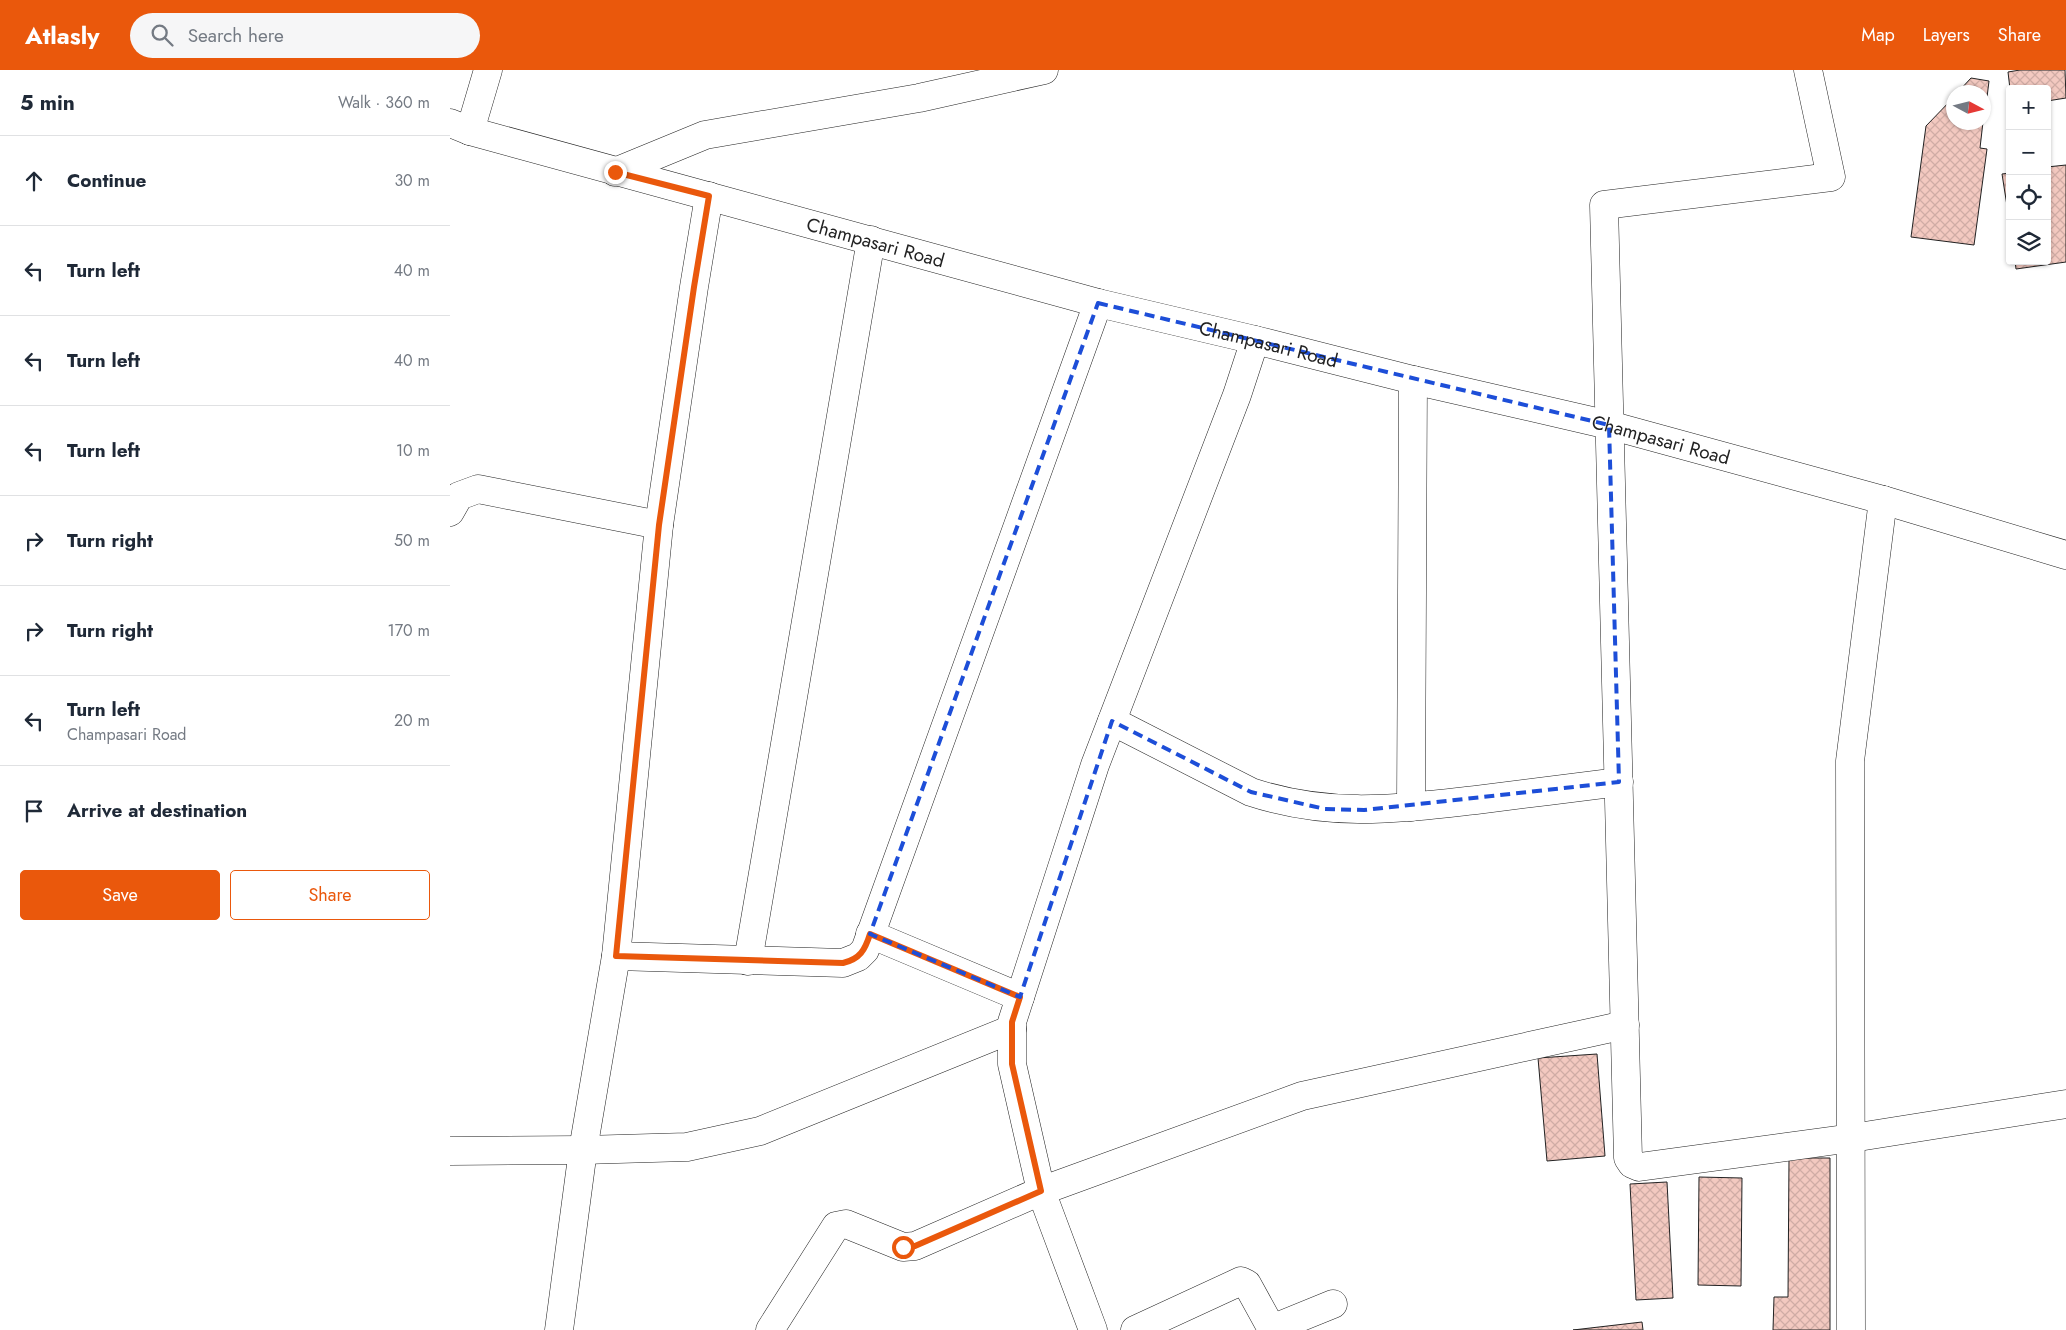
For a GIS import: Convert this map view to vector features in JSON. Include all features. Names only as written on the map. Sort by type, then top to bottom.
[{"type":"street","points":[[456,128],[488,70]]},
{"type":"street","points":[[615,172],[705,135],[919,98],[1044,70]]},
{"type":"street","points":[[1808,70],[1830,176],[1604,206],[1625,1025],[1626,1149],[1628,1158],[1635,1166],[1852,1138],[2066,1104]]},
{"type":"street","name":"Champasari Road","points":[[456,128],[1098,303],[1413,380],[1609,425],[1883,500],[2066,555]]},
{"type":"street","points":[[559,1330],[583,1150],[616,956],[659,525],[709,196]]},
{"type":"street","points":[[748,961],[871,240]]},
{"type":"street","points":[[616,956],[843,963],[858,957],[865,950],[1098,303]]},
{"type":"street","points":[[1093,1330],[1041,1191],[1012,1064],[1012,1029],[1020,997],[1096,765],[1233,405],[1255,340]]},
{"type":"street","points":[[1411,807],[1413,380]]},
{"type":"street","points":[[450,512],[460,487],[659,525]]},
{"type":"street","points":[[1851,1330],[1850,761],[1883,500]]},
{"type":"street","points":[[1112,721],[1251,792],[1270,799],[1325,809],[1364,810],[1411,807],[1619,782]]},
{"type":"street","points":[[870,934],[1020,997]]},
{"type":"street","points":[[770,1330],[838,1224],[846,1224],[903,1247],[910,1247],[1041,1191],[1302,1096],[1625,1025]]},
{"type":"street","points":[[450,1151],[687,1147],[760,1131],[1012,1029]]},
{"type":"street","points":[[1135,1330],[1241,1281],[1247,1284],[1269,1324],[1274,1328],[1333,1304]]},
{"type":"highlighted area","points":[[1098,303],[1609,425],[1619,782],[1364,810],[1325,809],[1251,792],[1112,721],[1020,997],[870,934]]},
{"type":"building","points":[[2020,70],[2065,70],[2066,98],[2051,100],[2051,85],[2010,85],[2008,72]]},
{"type":"building","points":[[1971,78],[1989,81],[1989,85],[1964,85]]},
{"type":"building","points":[[1946,105],[1946,130],[1982,130],[1980,148],[1987,149],[1974,245],[1911,237],[1926,126]]},
{"type":"building","points":[[2066,165],[2066,262],[2051,264],[2051,175],[2051,167]]},
{"type":"building","points":[[2002,174],[2006,174],[2006,200]]},
{"type":"building","points":[[2016,265],[2045,265],[2016,269]]},
{"type":"building","points":[[1597,1054],[1605,1156],[1547,1161],[1538,1058]]},
{"type":"building","points":[[1789,1158],[1830,1158],[1830,1330],[1773,1330],[1774,1297],[1788,1297]]},
{"type":"building","points":[[1699,1177],[1742,1178],[1741,1286],[1698,1285]]},
{"type":"building","points":[[1667,1182],[1673,1298],[1636,1300],[1630,1184]]},
{"type":"building","points":[[1642,1322],[1643,1330],[1573,1330]]},
{"type":"route","points":[[615,172],[709,196],[659,525],[616,956],[843,963],[858,957],[865,950],[870,934],[1020,997],[1012,1022],[1012,1064],[1041,1191],[915,1246],[903,1247]]}]
